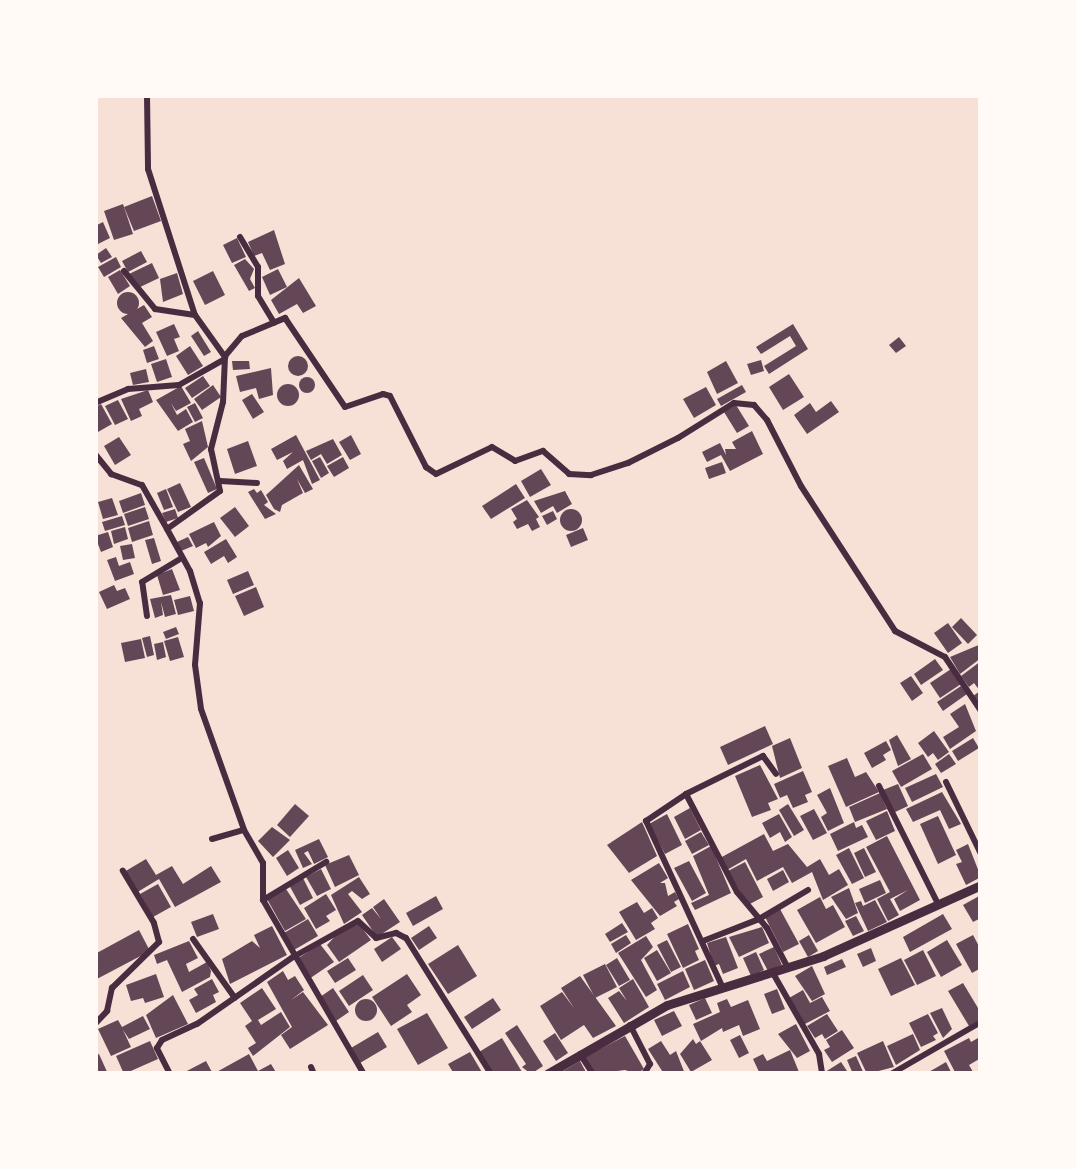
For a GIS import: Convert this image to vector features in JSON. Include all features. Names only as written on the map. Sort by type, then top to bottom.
[{"type":"main road","points":[[548,1074],[630,1024],[722,986],[789,970],[981,885]]},
{"type":"street","points":[[147,95],[148,169],[196,315],[225,358]]},
{"type":"street","points":[[240,236],[258,267],[258,296],[274,323]]},
{"type":"street","points":[[124,271],[155,309],[196,315]]},
{"type":"street","points":[[167,530],[218,494],[220,482],[211,450],[223,402],[225,358],[234,341],[285,318],[345,407],[383,394],[390,396],[432,473],[492,446],[515,462],[543,452],[570,474],[591,475],[628,463],[734,403],[745,402],[767,420],[801,486],[895,631],[944,657],[981,711]]},
{"type":"street","points":[[95,403],[128,389],[180,385],[225,358]]},
{"type":"street","points":[[95,454],[111,474],[142,485],[190,571],[200,603],[198,692],[221,771],[244,830],[263,863],[263,900],[364,1074]]},
{"type":"street","points":[[220,482],[257,483]]},
{"type":"street","points":[[147,616],[142,582],[180,558]]},
{"type":"street","points":[[722,986],[646,821],[686,794],[763,756],[776,774]]},
{"type":"street","points":[[946,782],[981,854]]},
{"type":"street","points":[[879,786],[938,904]]},
{"type":"street","points":[[686,794],[736,892],[758,918],[789,970]]},
{"type":"street","points":[[212,839],[244,830]]},
{"type":"street","points":[[263,900],[326,862]]},
{"type":"street","points":[[95,1024],[107,1011],[112,988],[159,942],[154,923],[123,871]]},
{"type":"street","points":[[703,941],[758,918],[808,890]]},
{"type":"street","points":[[170,1074],[158,1052],[159,1042],[235,998],[293,957],[355,922],[362,922],[376,938],[400,934],[418,955],[490,1074]]},
{"type":"street","points":[[193,939],[235,998]]},
{"type":"street","points":[[774,975],[819,1054],[822,1074]]},
{"type":"street","points":[[891,1074],[981,1022]]},
{"type":"street","points":[[630,1024],[650,1064],[644,1074]]},
{"type":"street","points":[[580,1053],[593,1074]]},
{"type":"building","points":[[152,196],[161,221],[134,231],[124,207]]},
{"type":"building","points":[[123,204],[133,234],[114,240],[104,211]]},
{"type":"building","points":[[103,222],[110,238],[98,244],[95,226]]},
{"type":"building","points":[[274,230],[285,264],[270,270],[262,253],[254,256],[248,242]]},
{"type":"building","points":[[237,238],[246,257],[232,263],[223,245]]},
{"type":"building","points":[[106,248],[112,257],[101,263],[96,255]]},
{"type":"building","points":[[141,251],[147,262],[128,272],[122,261]]},
{"type":"building","points":[[116,257],[121,267],[104,277],[98,267]]},
{"type":"building","points":[[245,259],[254,269],[250,279],[255,288],[249,291],[234,265]]},
{"type":"building","points":[[152,263],[159,278],[136,289],[129,274]]},
{"type":"building","points":[[278,269],[287,287],[270,295],[262,277]]},
{"type":"building","points":[[120,270],[130,286],[118,294],[108,277]]},
{"type":"building","points":[[213,271],[225,295],[205,305],[193,281]]},
{"type":"building","points":[[177,273],[183,294],[163,302],[160,279]]},
{"type":"building","points":[[299,278],[316,306],[303,313],[297,304],[279,314],[271,300]]},
{"type":"building","points":[[128,292],[139,303],[128,314],[117,303]]},
{"type":"building","points":[[144,305],[152,317],[142,323],[153,341],[145,347],[121,318]]},
{"type":"building","points":[[174,324],[180,337],[174,339],[179,351],[167,356],[156,332]]},
{"type":"building","points":[[793,324],[808,349],[769,374],[764,366],[796,346],[790,336],[761,354],[756,347]]},
{"type":"building","points":[[198,331],[211,352],[204,356],[191,336]]},
{"type":"building","points":[[899,337],[906,346],[896,353],[889,345]]},
{"type":"building","points":[[154,346],[159,359],[147,363],[143,350]]},
{"type":"building","points":[[190,346],[203,366],[188,375],[176,356]]},
{"type":"building","points":[[294,356],[302,356],[308,366],[302,376],[294,376],[288,370],[288,362]]},
{"type":"building","points":[[166,359],[172,377],[157,382],[151,364]]},
{"type":"building","points":[[761,360],[764,371],[751,375],[747,364]]},
{"type":"building","points":[[232,361],[249,361],[250,369],[233,370]]},
{"type":"building","points":[[726,361],[738,383],[717,394],[707,372]]},
{"type":"building","points":[[271,368],[273,395],[259,399],[256,388],[240,392],[236,376]]},
{"type":"building","points":[[146,369],[149,382],[133,385],[130,373]]},
{"type":"building","points":[[789,374],[804,397],[783,410],[769,387]]},
{"type":"building","points":[[203,376],[210,386],[192,398],[185,388]]},
{"type":"building","points":[[307,377],[315,385],[307,393],[299,385]]},
{"type":"building","points":[[288,384],[296,387],[296,403],[288,406],[280,403],[277,395],[280,387]]},
{"type":"building","points":[[213,385],[221,397],[202,410],[194,399]]},
{"type":"building","points":[[742,385],[746,392],[721,406],[717,399]]},
{"type":"building","points":[[181,386],[191,403],[176,411],[171,403],[177,415],[186,409],[193,422],[178,431],[156,400]]},
{"type":"building","points":[[706,387],[716,405],[694,418],[683,399]]},
{"type":"building","points":[[148,390],[153,402],[139,409],[142,416],[131,421],[121,399]]},
{"type":"building","points":[[252,394],[264,412],[253,419],[242,400]]},
{"type":"building","points":[[118,400],[128,419],[115,425],[105,406]]},
{"type":"building","points":[[831,401],[839,412],[807,434],[794,415],[810,403],[816,412]]},
{"type":"building","points":[[195,403],[203,418],[195,422],[187,407]]},
{"type":"building","points":[[101,404],[112,424],[98,432],[95,407]]},
{"type":"building","points":[[736,405],[749,426],[737,433],[724,412]]},
{"type":"building","points":[[202,421],[208,447],[191,461],[183,444],[190,441],[185,429]]},
{"type":"building","points":[[752,431],[763,454],[730,471],[721,455],[707,462],[702,452],[720,443],[726,455],[725,449],[736,449],[732,442]]},
{"type":"building","points":[[296,435],[320,480],[312,484],[303,460],[287,469],[283,461],[293,452],[277,460],[271,449]]},
{"type":"building","points":[[351,435],[361,454],[350,460],[339,442]]},
{"type":"building","points":[[119,437],[131,455],[115,465],[104,446]]},
{"type":"building","points":[[333,439],[342,455],[327,464],[321,454],[311,460],[306,451]]},
{"type":"building","points":[[248,441],[257,466],[235,474],[227,449]]},
{"type":"building","points":[[320,457],[329,473],[321,478],[312,461]]},
{"type":"building","points":[[343,457],[349,468],[334,477],[327,466]]},
{"type":"building","points":[[204,458],[217,489],[208,493],[194,462]]},
{"type":"building","points":[[722,462],[726,473],[709,479],[705,468]]},
{"type":"building","points":[[299,465],[313,489],[305,493],[297,479],[303,493],[282,505],[280,512],[266,495]]},
{"type":"building","points":[[541,469],[551,485],[530,497],[521,481]]},
{"type":"building","points":[[180,483],[191,507],[178,512],[167,489]]},
{"type":"building","points":[[516,484],[525,498],[491,519],[482,506]]},
{"type":"building","points":[[166,489],[173,507],[164,510],[157,493]]},
{"type":"building","points":[[254,489],[257,493],[261,490],[268,502],[264,505],[276,514],[265,519],[248,492]]},
{"type":"building","points":[[565,491],[572,504],[557,513],[553,506],[541,513],[534,501]]},
{"type":"building","points":[[141,493],[145,505],[123,513],[119,501]]},
{"type":"building","points":[[112,498],[118,515],[103,519],[98,502]]},
{"type":"building","points":[[527,500],[539,517],[536,519],[540,527],[532,531],[528,524],[517,529],[513,522],[517,519],[511,509]]},
{"type":"building","points":[[145,507],[149,519],[128,526],[124,514]]},
{"type":"building","points":[[235,507],[249,526],[235,537],[220,518]]},
{"type":"building","points":[[175,509],[178,518],[166,522],[162,513]]},
{"type":"building","points":[[571,509],[579,512],[579,528],[571,531],[563,528],[560,520],[563,512]]},
{"type":"building","points":[[553,511],[557,519],[547,525],[542,516]]},
{"type":"building","points":[[122,516],[125,525],[105,531],[102,522]]},
{"type":"building","points":[[149,521],[153,535],[132,542],[128,528]]},
{"type":"building","points":[[214,522],[221,536],[208,547],[206,543],[196,548],[189,534]]},
{"type":"building","points":[[125,527],[128,539],[114,544],[111,531]]},
{"type":"building","points":[[583,528],[588,540],[571,547],[566,535]]},
{"type":"building","points":[[108,532],[113,547],[101,552],[95,536]]},
{"type":"building","points":[[188,537],[193,546],[181,551],[177,542]]},
{"type":"building","points":[[154,538],[161,561],[152,564],[145,540]]},
{"type":"building","points":[[226,539],[237,557],[228,563],[224,556],[211,564],[204,552]]},
{"type":"building","points":[[132,544],[135,558],[123,560],[120,546]]},
{"type":"building","points":[[116,557],[119,566],[130,562],[134,574],[115,581],[107,560]]},
{"type":"building","points":[[172,569],[180,590],[163,595],[157,575]]},
{"type":"building","points":[[248,571],[254,585],[233,594],[227,580]]},
{"type":"building","points":[[114,585],[117,591],[125,588],[130,599],[107,609],[99,592]]},
{"type":"building","points":[[256,587],[264,607],[244,616],[235,596]]},
{"type":"building","points":[[171,595],[176,614],[165,617],[161,602],[163,615],[155,618],[150,599]]},
{"type":"building","points":[[190,596],[194,611],[178,615],[174,600]]},
{"type":"building","points":[[961,618],[977,635],[968,644],[952,627]]},
{"type":"building","points":[[948,623],[962,643],[948,653],[934,633]]},
{"type":"building","points":[[176,627],[179,634],[166,639],[163,632]]},
{"type":"building","points":[[150,636],[154,655],[147,657],[142,638]]},
{"type":"building","points":[[178,637],[184,657],[170,661],[164,641]]},
{"type":"building","points":[[141,639],[145,658],[125,662],[121,643]]},
{"type":"building","points":[[163,642],[166,657],[157,660],[154,644]]},
{"type":"building","points":[[981,644],[981,658],[960,674],[950,657]]},
{"type":"building","points":[[935,659],[943,670],[921,685],[914,674]]},
{"type":"building","points":[[981,661],[981,708],[973,696],[980,691],[974,683],[969,687],[961,676]]},
{"type":"building","points":[[951,669],[961,684],[940,698],[930,683]]},
{"type":"building","points":[[911,676],[923,693],[912,701],[900,683]]},
{"type":"building","points":[[961,686],[967,694],[943,711],[937,702]]},
{"type":"building","points":[[965,704],[976,731],[950,749],[943,737],[959,727],[950,714]]},
{"type":"building","points":[[765,726],[773,744],[728,765],[720,747]]},
{"type":"building","points":[[934,731],[949,752],[938,760],[933,753],[928,757],[918,743]]},
{"type":"building","points":[[897,735],[911,759],[898,766],[889,740]]},
{"type":"building","points":[[790,738],[802,768],[780,778],[772,746]]},
{"type":"building","points":[[973,738],[979,748],[958,761],[952,751]]},
{"type":"building","points":[[886,741],[891,750],[883,755],[886,760],[872,768],[864,753]]},
{"type":"building","points":[[923,754],[932,769],[901,787],[892,771]]},
{"type":"building","points":[[949,754],[956,764],[941,773],[935,764]]},
{"type":"building","points":[[847,758],[855,777],[866,772],[879,792],[846,807],[828,766]]},
{"type":"building","points":[[760,765],[778,799],[768,803],[771,810],[752,817],[735,776]]},
{"type":"building","points":[[803,771],[812,792],[805,795],[808,802],[793,808],[787,795],[780,798],[774,784]]},
{"type":"building","points":[[936,774],[943,787],[912,802],[905,788]]},
{"type":"building","points":[[898,784],[908,806],[893,813],[883,790]]},
{"type":"building","points":[[830,788],[844,823],[828,831],[821,817],[827,813],[817,795]]},
{"type":"building","points":[[942,792],[961,824],[949,829],[940,810],[913,822],[906,809]]},
{"type":"building","points":[[880,793],[887,809],[855,822],[849,807]]},
{"type":"building","points":[[295,804],[309,816],[290,837],[277,825]]},
{"type":"building","points":[[788,804],[804,830],[794,836],[779,810]]},
{"type":"building","points":[[690,808],[701,830],[685,839],[674,817]]},
{"type":"building","points":[[814,809],[827,833],[813,840],[800,816]]},
{"type":"building","points":[[887,811],[895,831],[876,840],[866,821]]},
{"type":"building","points":[[667,814],[682,845],[665,854],[649,824]]},
{"type":"building","points":[[779,814],[792,837],[785,842],[780,832],[770,838],[762,823]]},
{"type":"building","points":[[938,816],[956,855],[938,864],[920,824]]},
{"type":"building","points":[[642,822],[657,856],[629,873],[607,845]]},
{"type":"building","points":[[854,822],[856,828],[862,825],[868,837],[838,851],[830,834]]},
{"type":"building","points":[[272,827],[290,840],[273,857],[258,841]]},
{"type":"building","points":[[701,832],[709,845],[692,854],[685,841]]},
{"type":"building","points":[[764,834],[773,851],[788,844],[807,867],[820,859],[829,875],[839,869],[848,885],[823,900],[812,872],[792,883],[783,867],[757,881],[746,859],[727,870],[720,858]]},
{"type":"building","points":[[887,836],[920,900],[900,911],[894,899],[908,890],[890,899],[899,915],[888,921],[877,899],[890,892],[866,847]]},
{"type":"building","points":[[319,839],[328,857],[314,864],[308,851],[304,853],[312,864],[303,868],[295,850]]},
{"type":"building","points":[[968,844],[981,877],[966,885],[956,864],[962,862],[956,850]]},
{"type":"building","points":[[711,846],[731,893],[695,910],[691,903],[709,895],[693,856]]},
{"type":"building","points":[[849,848],[864,878],[852,884],[836,855]]},
{"type":"building","points":[[864,848],[876,872],[865,877],[854,853]]},
{"type":"building","points":[[288,850],[299,868],[287,876],[276,858]]},
{"type":"building","points":[[349,855],[359,875],[335,887],[325,865]]},
{"type":"building","points":[[146,859],[156,875],[172,866],[183,884],[211,866],[221,882],[175,907],[159,879],[136,893],[124,872]]},
{"type":"building","points":[[689,861],[706,893],[692,901],[674,868]]},
{"type":"building","points":[[745,862],[763,897],[748,905],[728,871]]},
{"type":"building","points":[[659,863],[668,878],[660,883],[665,883],[668,896],[675,892],[679,899],[674,902],[677,906],[660,916],[631,880]]},
{"type":"building","points":[[321,869],[331,889],[317,896],[306,877]]},
{"type":"building","points":[[783,870],[789,882],[773,891],[767,879]]},
{"type":"building","points":[[359,877],[370,894],[362,899],[352,891],[348,894],[362,912],[344,924],[331,895]]},
{"type":"building","points":[[303,878],[313,898],[300,905],[289,885]]},
{"type":"building","points":[[880,880],[886,893],[865,903],[859,889]]},
{"type":"building","points":[[158,884],[171,907],[153,917],[140,894]]},
{"type":"building","points":[[849,888],[858,913],[846,919],[831,897]]},
{"type":"building","points":[[286,889],[306,919],[285,931],[267,899]]},
{"type":"building","points":[[326,894],[336,910],[326,916],[330,921],[316,929],[304,908]]},
{"type":"building","points":[[981,895],[981,918],[973,922],[963,905]]},
{"type":"building","points":[[436,896],[443,909],[413,926],[406,913]]},
{"type":"building","points":[[820,897],[826,909],[833,905],[845,927],[816,943],[797,910]]},
{"type":"building","points":[[384,899],[400,922],[377,937],[362,915],[372,908],[381,919],[373,907]]},
{"type":"building","points":[[875,900],[887,922],[868,931],[855,903],[861,901],[863,906]]},
{"type":"building","points":[[637,902],[644,913],[652,908],[658,918],[651,923],[655,929],[636,940],[619,912]]},
{"type":"building","points":[[780,909],[799,944],[783,952],[765,917]]},
{"type":"building","points":[[213,914],[219,929],[197,937],[191,922]]},
{"type":"building","points":[[943,914],[952,929],[910,952],[903,937]]},
{"type":"building","points":[[856,916],[864,931],[853,936],[845,921]]},
{"type":"building","points":[[308,919],[318,936],[294,950],[284,933]]},
{"type":"building","points":[[622,923],[628,932],[610,942],[605,934]]},
{"type":"building","points":[[359,924],[371,940],[339,962],[327,945],[340,931]]},
{"type":"building","points":[[688,924],[699,949],[695,951],[699,960],[683,968],[667,934]]},
{"type":"building","points":[[272,926],[287,955],[230,984],[222,959],[252,941],[260,948],[254,935]]},
{"type":"building","points":[[429,926],[437,938],[419,950],[411,938]]},
{"type":"building","points":[[762,927],[769,943],[739,957],[729,937]]},
{"type":"building","points":[[139,930],[150,951],[95,980],[95,954]]},
{"type":"building","points":[[626,935],[631,943],[616,953],[611,944]]},
{"type":"building","points":[[809,935],[818,951],[808,957],[799,941]]},
{"type":"building","points":[[973,935],[981,950],[981,968],[972,973],[956,944]]},
{"type":"building","points":[[646,936],[653,947],[641,960],[657,990],[646,997],[618,953]]},
{"type":"building","points":[[392,937],[401,949],[382,962],[374,949]]},
{"type":"building","points":[[726,937],[738,968],[723,974],[719,964],[714,966],[707,943]]},
{"type":"building","points":[[667,940],[681,967],[671,972],[657,945]]},
{"type":"building","points":[[947,940],[962,965],[941,977],[927,952]]},
{"type":"building","points":[[189,941],[198,958],[186,964],[189,972],[207,962],[211,971],[210,977],[182,992],[167,960],[157,964],[154,955]]},
{"type":"building","points":[[320,944],[334,962],[309,979],[297,959]]},
{"type":"building","points":[[458,945],[477,976],[448,994],[428,964]]},
{"type":"building","points":[[774,947],[782,965],[768,971],[759,954]]},
{"type":"building","points":[[871,948],[876,961],[863,967],[857,954]]},
{"type":"building","points":[[657,950],[671,973],[657,981],[644,958]]},
{"type":"building","points":[[923,950],[936,976],[917,985],[904,960]]},
{"type":"building","points":[[756,952],[764,970],[751,976],[743,958]]},
{"type":"building","points":[[348,958],[356,970],[335,983],[327,971]]},
{"type":"building","points":[[617,958],[630,980],[619,986],[606,965]]},
{"type":"building","points":[[901,958],[915,985],[891,996],[878,969]]},
{"type":"building","points":[[842,959],[846,967],[827,975],[824,967]]},
{"type":"building","points":[[705,960],[714,981],[694,990],[685,969]]},
{"type":"building","points":[[605,964],[617,987],[595,998],[583,975]]},
{"type":"building","points":[[812,966],[825,994],[812,1001],[795,976]]},
{"type":"building","points":[[283,971],[288,980],[295,976],[304,990],[291,1000],[303,992],[328,1025],[290,1049],[281,1035],[292,1027],[267,982]]},
{"type":"building","points":[[683,971],[690,987],[665,1000],[657,984]]},
{"type":"building","points":[[156,974],[164,997],[145,1003],[143,998],[131,1001],[126,985]]},
{"type":"building","points":[[407,974],[421,995],[407,1005],[412,1012],[391,1026],[372,997]]},
{"type":"building","points":[[363,975],[373,990],[349,1006],[339,991]]},
{"type":"building","points":[[580,976],[616,1026],[593,1038],[584,1025],[561,1040],[540,1006],[562,992],[574,1008],[561,988]]},
{"type":"building","points":[[212,979],[219,992],[213,995],[216,1002],[196,1013],[189,1000],[198,995],[194,989]]},
{"type":"building","points":[[633,979],[649,1007],[624,1023],[608,998],[619,991],[627,1001],[619,988]]},
{"type":"building","points":[[963,983],[981,1013],[981,1019],[969,1026],[948,991]]},
{"type":"building","points":[[262,988],[276,1009],[258,1020],[261,1025],[281,1012],[290,1027],[253,1056],[248,1048],[256,1043],[245,1026],[252,1021],[240,1003]]},
{"type":"building","points":[[333,988],[349,1012],[336,1021],[320,997]]},
{"type":"building","points":[[777,989],[785,1009],[772,1014],[764,994]]},
{"type":"building","points":[[803,990],[810,1003],[822,997],[830,1011],[803,1025],[789,998]]},
{"type":"building","points":[[173,995],[188,1024],[156,1038],[146,1015]]},
{"type":"building","points":[[493,998],[501,1010],[472,1029],[464,1017]]},
{"type":"building","points":[[705,998],[712,1013],[696,1020],[689,1005]]},
{"type":"building","points":[[366,999],[374,1002],[374,1018],[366,1021],[358,1018],[355,1010],[358,1002]]},
{"type":"building","points":[[727,999],[731,1007],[748,1000],[760,1029],[743,1036],[739,1025],[723,1032],[722,1028],[701,1041],[693,1024],[720,1012],[717,1003]]},
{"type":"building","points":[[942,1008],[952,1029],[943,1038],[930,1013]]},
{"type":"building","points":[[674,1011],[682,1026],[662,1036],[654,1020]]},
{"type":"building","points":[[427,1013],[448,1048],[418,1065],[397,1029]]},
{"type":"building","points":[[827,1014],[838,1031],[825,1039],[822,1034],[815,1038],[807,1026]]},
{"type":"building","points":[[928,1014],[938,1033],[933,1036],[936,1040],[921,1047],[909,1023]]},
{"type":"building","points":[[143,1016],[150,1029],[129,1039],[123,1030],[131,1047],[111,1056],[98,1029],[118,1020],[122,1027]]},
{"type":"building","points":[[796,1024],[810,1051],[797,1058],[778,1034]]},
{"type":"building","points":[[517,1025],[543,1066],[531,1074],[522,1067],[526,1064],[505,1033]]},
{"type":"building","points":[[842,1030],[854,1048],[832,1062],[824,1050],[830,1047],[826,1040]]},
{"type":"building","points":[[378,1032],[387,1047],[360,1063],[351,1048]]},
{"type":"building","points":[[555,1033],[568,1053],[556,1061],[543,1041]]},
{"type":"building","points":[[913,1034],[920,1050],[896,1065],[887,1046]]},
{"type":"building","points":[[740,1035],[749,1053],[739,1058],[730,1040]]},
{"type":"building","points":[[625,1036],[644,1069],[636,1074],[625,1070],[595,1074],[585,1057]]},
{"type":"building","points":[[502,1038],[522,1072],[493,1074],[479,1052]]},
{"type":"building","points":[[969,1038],[971,1042],[978,1038],[981,1058],[969,1065],[973,1072],[956,1074],[944,1051]]},
{"type":"building","points":[[693,1039],[696,1044],[700,1041],[712,1060],[691,1072],[680,1054]]},
{"type":"building","points":[[150,1041],[158,1059],[124,1074],[116,1056]]},
{"type":"building","points":[[661,1041],[670,1055],[676,1051],[685,1074],[664,1074],[648,1049]]},
{"type":"building","points":[[883,1041],[894,1067],[867,1074],[857,1053]]},
{"type":"building","points":[[790,1050],[799,1072],[760,1074],[753,1059],[763,1054],[767,1061]]},
{"type":"building","points":[[470,1052],[483,1074],[454,1074],[448,1064]]},
{"type":"building","points":[[99,1054],[108,1074],[95,1074],[95,1056]]},
{"type":"building","points":[[249,1054],[258,1071],[271,1064],[277,1074],[213,1074]]},
{"type":"building","points":[[856,1056],[864,1074],[853,1074],[847,1060]]},
{"type":"building","points":[[206,1061],[213,1074],[181,1074]]},
{"type":"building","points":[[580,1061],[587,1074],[558,1074]]},
{"type":"building","points":[[841,1062],[849,1074],[822,1074]]},
{"type":"building","points":[[946,1062],[952,1074],[925,1074],[934,1069]]}]
